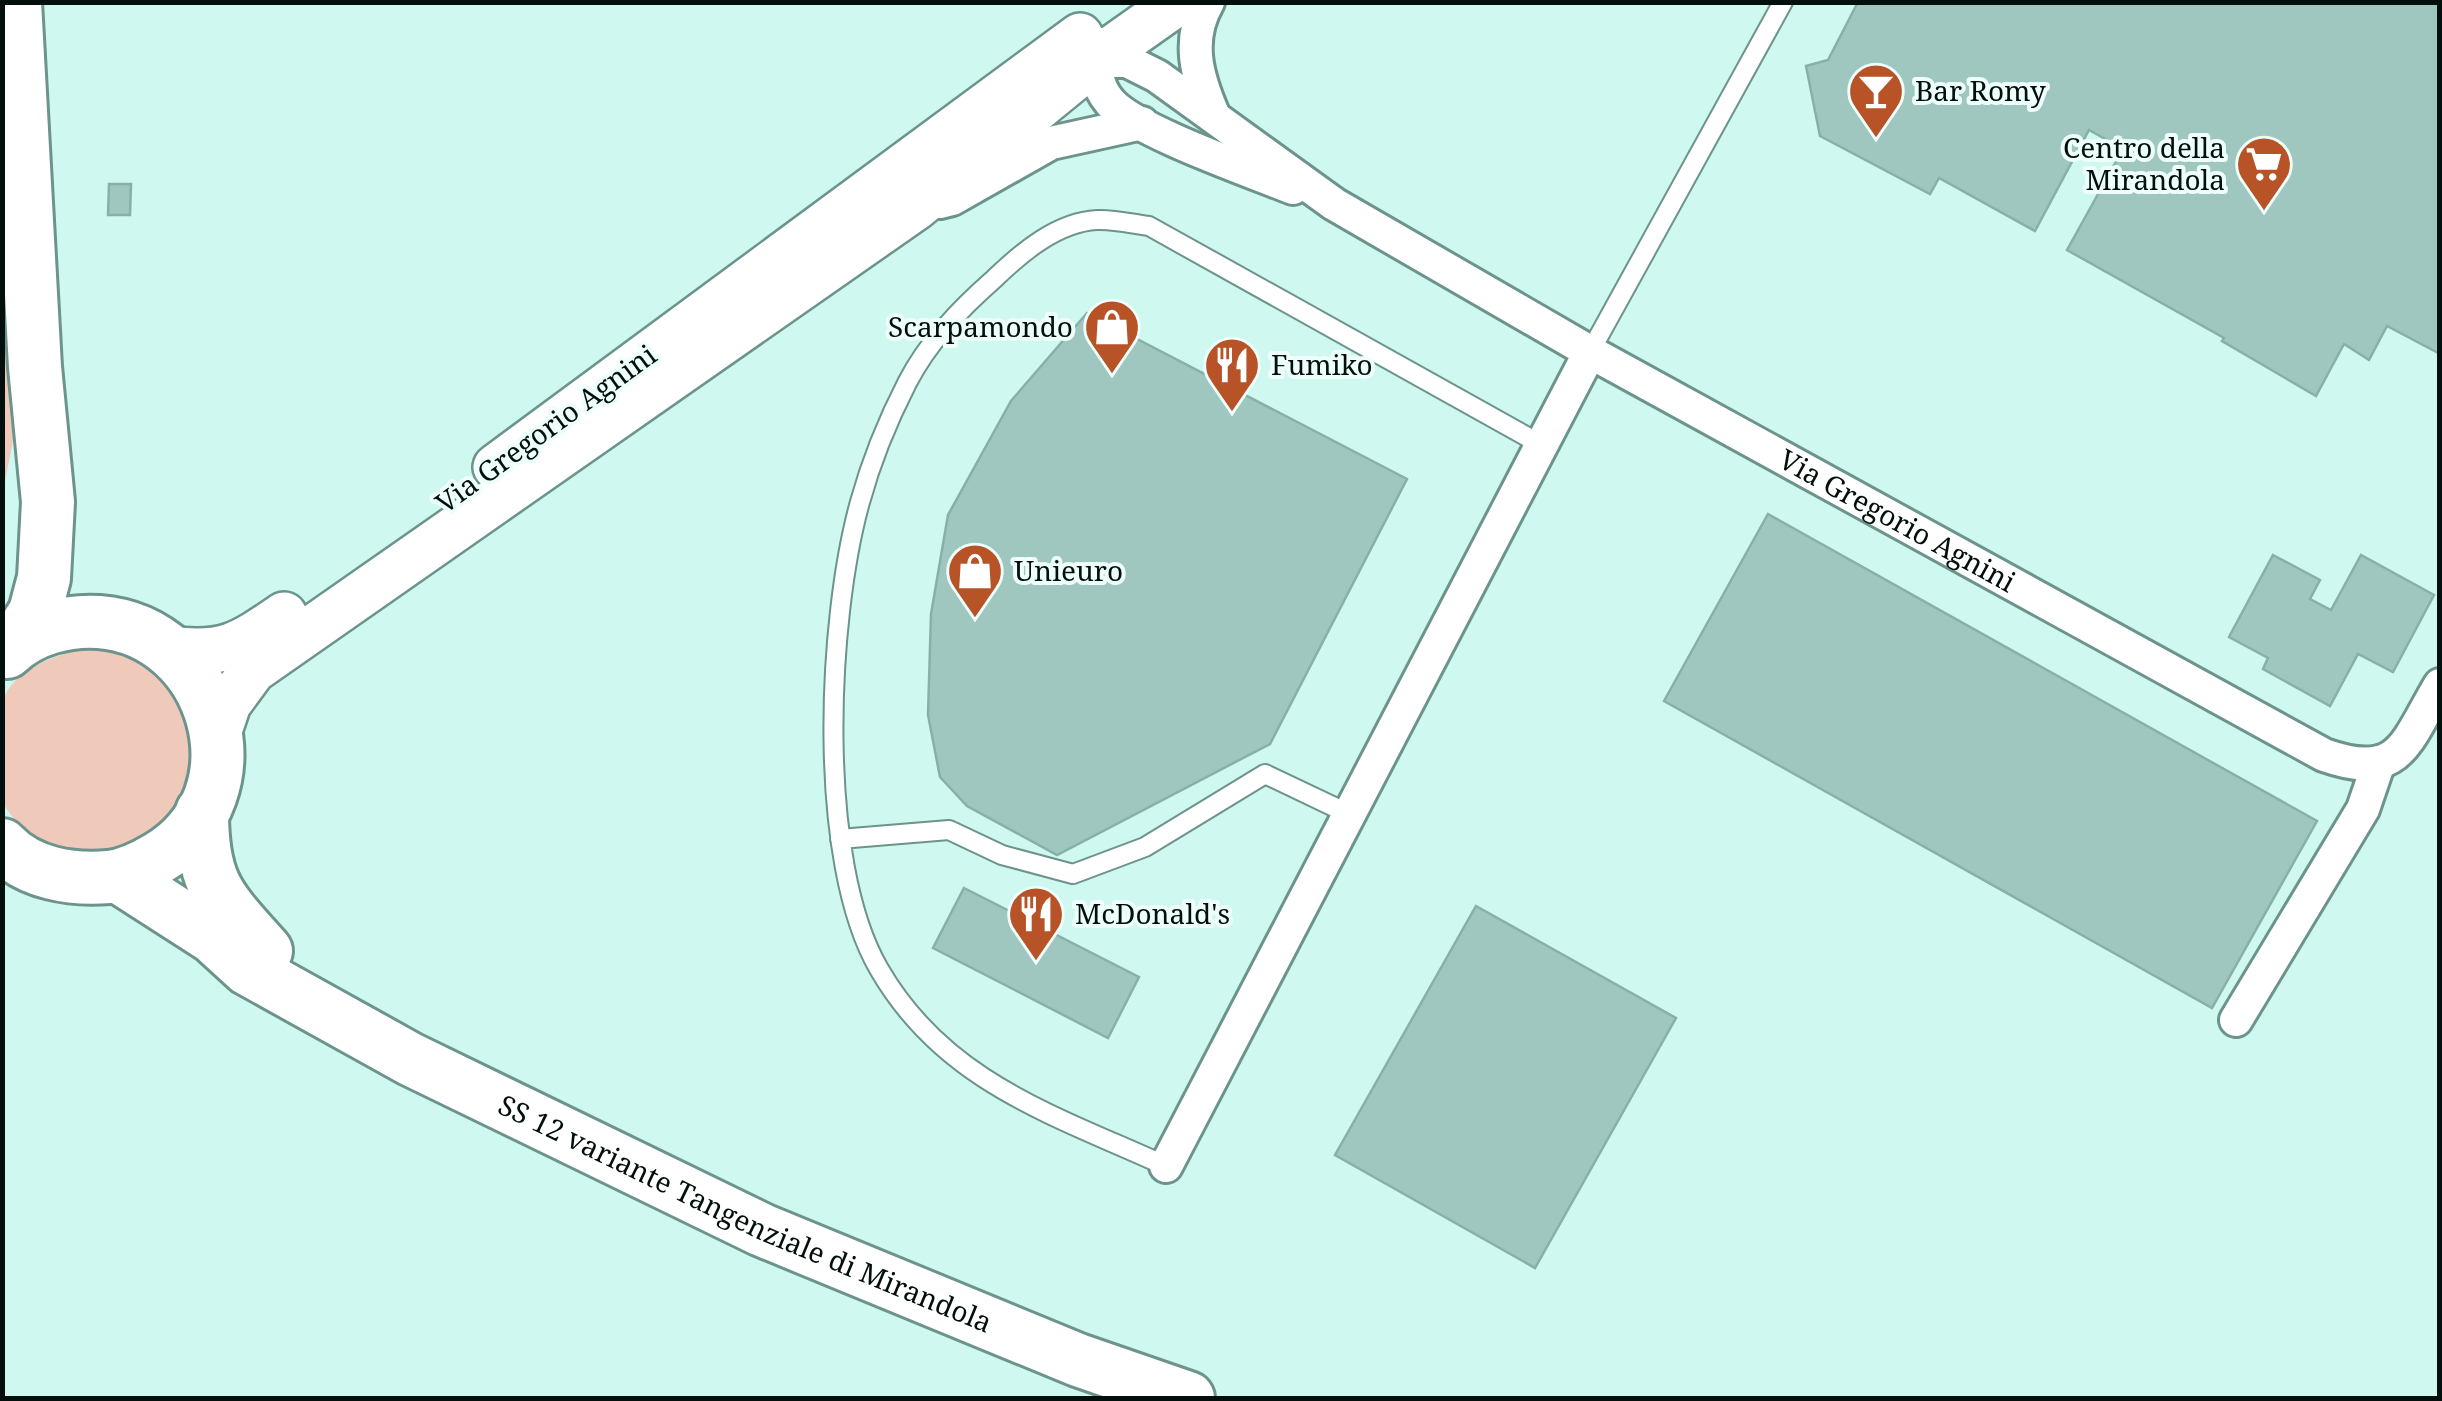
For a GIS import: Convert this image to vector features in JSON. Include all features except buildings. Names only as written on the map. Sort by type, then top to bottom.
[{"type":"main road","points":[[10,650],[35,612],[44,578],[48,502],[35,367],[14,2]]},
{"type":"main road","name":"Via Gregorio Agnini","points":[[217,737],[228,704],[253,670],[911,186],[1126,2]]},
{"type":"main road","name":"Via Gregorio Agnini","points":[[168,648],[200,653],[241,645],[1178,2]]},
{"type":"main road","points":[[48,502],[74,572],[88,596],[116,624]]},
{"type":"main road","points":[[10,650],[48,628],[82,621],[116,624],[144,633],[168,648],[202,688],[217,737],[212,788],[202,812],[167,853],[118,876],[80,879],[16,862]]},
{"type":"main road","points":[[202,812],[202,854],[213,884],[231,913],[312,1006]]},
{"type":"main road","name":"SS 12 variante Tangenziale di Mirandola","points":[[118,876],[213,936],[248,969],[410,1059],[762,1230],[1078,1360],[1188,1398]]},
{"type":"street","name":"Via Gregorio Agnini","points":[[1151,2],[1102,42],[1096,60],[1102,92],[1113,107],[1207,154],[1334,204]]},
{"type":"street","points":[[1208,2],[1194,46],[1198,80],[1213,114]]},
{"type":"street","name":"Via Gregorio Agnini","points":[[1096,60],[1127,61],[1144,68],[1334,204],[1590,352],[2324,755],[2344,762],[2378,765]]},
{"type":"street","name":"Via Gregorio Agnini","points":[[911,186],[952,200],[1051,143],[1142,123]]},
{"type":"street","points":[[1166,1166],[1590,352]]},
{"type":"street","points":[[2236,1020],[2363,809],[2378,765],[2396,754],[2440,685]]},
{"type":"lane","points":[[1590,352],[1783,2]]},
{"type":"lane","points":[[1166,1166],[1000,1091],[948,1055],[906,1008],[878,968],[856,919],[840,839],[834,694],[840,613],[860,503],[890,416],[909,379],[935,338],[999,273],[1063,229],[1095,220],[1150,226],[1542,445]]},
{"type":"lane","points":[[840,839],[949,830],[1002,855],[1073,874],[1145,847],[1265,774],[1349,814]]},
{"type":"shaded area","points":[[3,308],[22,312],[14,435],[3,492]]},
{"type":"shaded area","points":[[84,649],[135,661],[169,687],[188,722],[191,761],[180,799],[157,830],[122,849],[76,851],[53,845],[25,829],[3,803],[2,709],[8,690],[36,665]]},
{"type":"place","name":"Bar Romy","points":[[1876,140]]},
{"type":"place","name":"Centro della Mirandola","points":[[2264,213]]},
{"type":"place","name":"Scarpamondo","points":[[1112,376]]},
{"type":"place","name":"Fumiko","points":[[1232,414]]},
{"type":"place","name":"Unieuro","points":[[975,620]]},
{"type":"place","name":"McDonald's","points":[[1036,963]]}]
